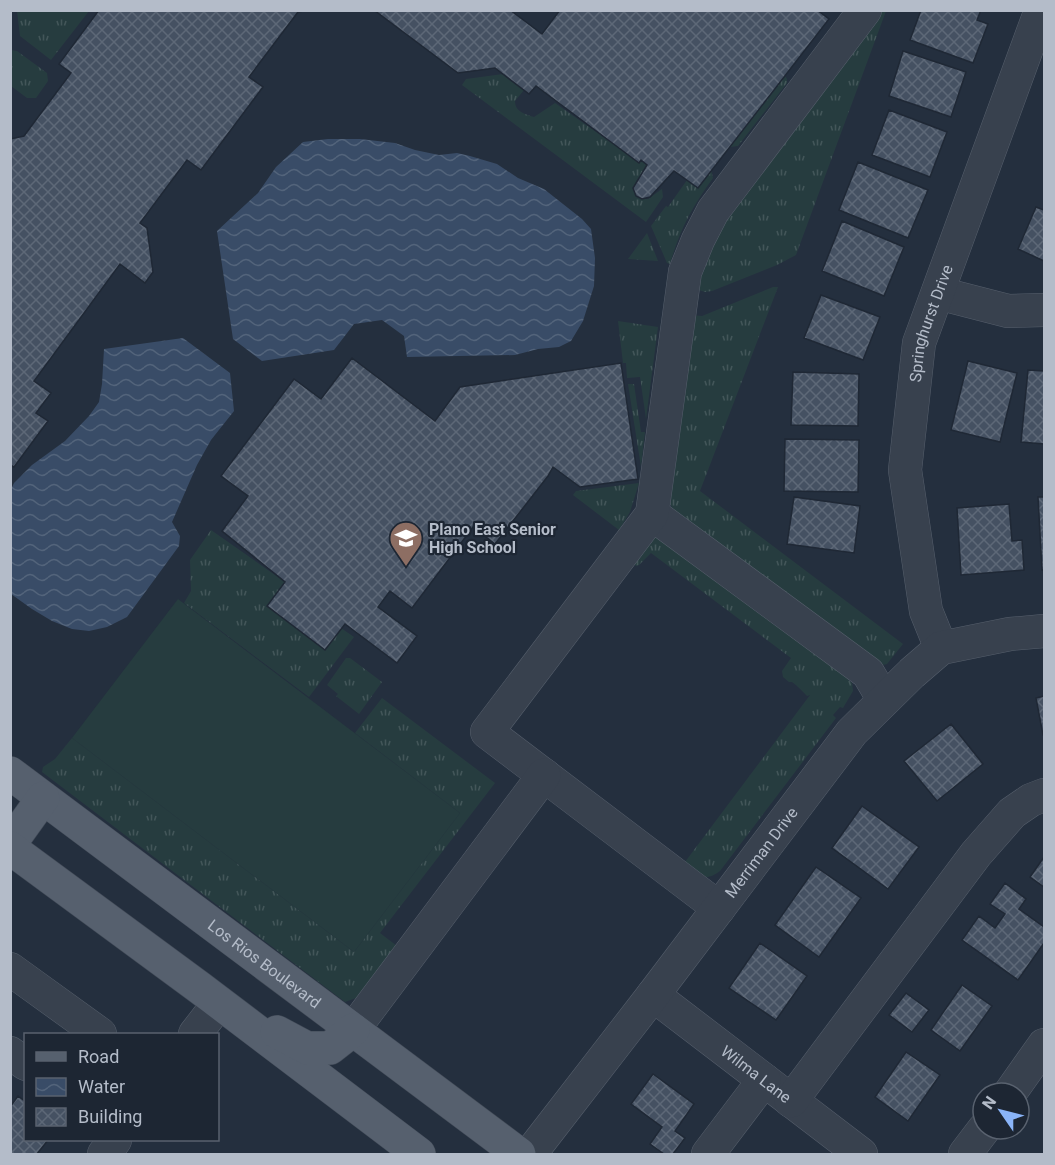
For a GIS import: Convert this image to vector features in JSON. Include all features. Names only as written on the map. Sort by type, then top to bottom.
[{"type":"main road","name":"Los Rios Boulevard","points":[[10,773],[519,1155]]},
{"type":"main road","points":[[43,798],[10,846],[419,1155]]},
{"type":"main road","points":[[209,995],[307,1048],[330,1048],[353,1030]]},
{"type":"street","points":[[719,908],[487,732],[651,514],[685,272],[698,240],[713,211],[865,10]]},
{"type":"street","name":"Springhurst Drive","points":[[941,648],[926,611],[905,470],[919,343],[1041,10]]},
{"type":"street","points":[[938,293],[1008,311],[1044,310]]},
{"type":"street","points":[[651,514],[868,673],[884,700]]},
{"type":"street","name":"Merriman Drive","points":[[530,1155],[852,732],[941,648],[1010,634],[1044,631]]},
{"type":"street","points":[[353,1030],[544,776]]},
{"type":"street","points":[[791,1101],[976,854],[1012,813],[1031,800],[1044,795]]},
{"type":"street","points":[[10,969],[97,1033]]},
{"type":"street","points":[[196,1033],[209,995]]},
{"type":"street","name":"Wilma Lane","points":[[653,995],[861,1155]]},
{"type":"street","points":[[1018,1081],[1044,1045]]},
{"type":"street","points":[[10,1053],[24,1063]]},
{"type":"street","points":[[708,1155],[764,1080]]},
{"type":"street","points":[[104,1155],[114,1141]]},
{"type":"street","points":[[965,1155],[975,1141]]},
{"type":"green space","points":[[17,10],[89,11],[51,60],[20,36]]},
{"type":"green space","points":[[873,11],[886,11],[796,255],[712,291],[705,292],[693,288],[708,242]]},
{"type":"green space","points":[[11,50],[17,51],[47,73],[48,81],[36,98],[27,98],[11,86]]},
{"type":"green space","points":[[503,74],[524,90],[515,101],[515,105],[521,112],[534,117],[555,103],[639,162],[641,160],[647,165],[634,187],[635,192],[642,199],[648,199],[662,189],[663,197],[646,222],[462,85],[466,79]]},
{"type":"green space","points":[[785,76],[787,83],[738,146],[730,147]]},
{"type":"green space","points":[[711,169],[713,178],[687,219],[670,264],[667,263],[651,226],[687,180],[698,188]]},
{"type":"green space","points":[[647,233],[658,261],[628,259]]},
{"type":"green space","points":[[778,287],[700,491],[903,644],[887,664],[874,662],[674,511],[670,504],[690,315],[702,316]]},
{"type":"green space","points":[[618,321],[658,327],[646,419],[640,377],[627,378]]},
{"type":"green space","points":[[628,384],[634,384],[641,432],[645,432],[641,467]]},
{"type":"green space","points":[[639,483],[630,512],[619,530],[573,495],[576,491]]},
{"type":"green space","points":[[211,530],[285,582],[268,606],[341,628],[354,637],[309,697],[184,603],[191,591],[190,560]]},
{"type":"green space","points":[[654,534],[852,683],[853,691],[843,708],[840,707],[833,715],[836,718],[720,871],[709,877],[701,876],[682,866],[810,695],[807,696],[783,677],[782,671],[791,658],[651,553],[636,566],[634,563]]},
{"type":"green space","points":[[178,599],[460,813],[354,952],[72,738]]},
{"type":"green space","points":[[346,658],[350,658],[382,682],[359,714],[336,696],[338,694],[327,685]]},
{"type":"green space","points":[[382,698],[495,783],[380,933],[397,946],[364,990],[356,998],[345,1002],[42,772],[43,767],[55,759],[72,738],[354,952],[460,813],[355,733]]},
{"type":"water","points":[[360,139],[395,143],[439,155],[457,153],[497,164],[518,178],[544,189],[582,219],[591,229],[595,258],[594,286],[583,321],[571,341],[559,347],[515,355],[407,357],[404,336],[382,320],[354,324],[334,350],[262,361],[233,339],[217,231],[258,193],[276,167],[303,142]]},
{"type":"water","points":[[183,338],[230,373],[234,411],[211,440],[197,465],[172,522],[180,536],[179,546],[127,617],[107,627],[89,631],[72,629],[52,621],[11,594],[11,489],[32,465],[65,441],[99,402],[104,349]]},
{"type":"building","points":[[99,10],[309,10],[298,12],[249,77],[263,87],[201,170],[187,160],[140,223],[147,228],[153,272],[145,283],[120,264],[34,381],[51,393],[36,413],[48,421],[14,467],[10,465],[10,139],[24,136],[71,73],[59,64]]},
{"type":"building","points":[[374,10],[510,10],[542,34],[560,10],[817,10],[829,19],[698,188],[674,171],[650,197],[642,199],[636,196],[633,188],[647,165],[641,160],[639,163],[536,86],[529,94],[495,68],[458,73]]},
{"type":"building","points":[[921,10],[981,10],[977,20],[988,24],[973,63],[910,40]]},
{"type":"building","points":[[903,51],[966,72],[951,117],[889,96]]},
{"type":"building","points":[[889,110],[947,132],[930,177],[872,155]]},
{"type":"building","points":[[858,162],[928,190],[908,238],[839,210]]},
{"type":"building","points":[[1036,207],[1044,210],[1044,261],[1018,249]]},
{"type":"building","points":[[842,221],[904,247],[884,296],[822,271]]},
{"type":"building","points":[[821,295],[880,317],[863,360],[804,338]]},
{"type":"building","points":[[352,358],[435,421],[460,387],[621,363],[638,479],[580,487],[553,467],[495,544],[473,527],[412,608],[390,591],[378,607],[417,636],[397,663],[345,624],[325,650],[267,606],[285,582],[222,531],[248,496],[221,476],[294,379],[321,399]]},
{"type":"building","points":[[968,361],[1017,373],[1000,442],[951,430]]},
{"type":"building","points":[[1028,370],[1044,371],[1044,444],[1021,442]]},
{"type":"building","points":[[793,372],[859,374],[858,426],[791,425]]},
{"type":"building","points":[[785,439],[859,440],[858,492],[784,491]]},
{"type":"building","points":[[794,497],[860,506],[854,553],[787,544]]},
{"type":"building","points":[[1038,497],[1044,497],[1044,570],[1042,570]]},
{"type":"building","points":[[1009,504],[1012,541],[1022,540],[1024,570],[961,575],[957,508]]},
{"type":"building","points":[[1044,696],[1044,735],[1043,735],[1036,698]]},
{"type":"building","points":[[951,724],[983,764],[937,801],[904,761]]},
{"type":"building","points":[[862,806],[919,847],[888,889],[832,848]]},
{"type":"building","points":[[1044,857],[1044,887],[1030,877]]},
{"type":"building","points":[[816,867],[861,898],[819,957],[775,925]]},
{"type":"building","points":[[1005,883],[1026,899],[1019,909],[1044,927],[1044,943],[1018,980],[962,940],[979,916],[995,928],[1005,914],[990,904]]},
{"type":"building","points":[[760,943],[807,976],[776,1020],[729,988]]},
{"type":"building","points":[[962,985],[992,1006],[960,1051],[931,1030]]},
{"type":"building","points":[[906,993],[929,1010],[912,1032],[889,1015]]},
{"type":"building","points":[[906,1052],[940,1075],[908,1121],[875,1097]]},
{"type":"building","points":[[653,1074],[694,1104],[675,1131],[685,1138],[673,1154],[664,1154],[650,1144],[662,1127],[631,1104]]},
{"type":"building","points":[[18,1096],[24,1100],[24,1141],[47,1141],[37,1154],[10,1154],[10,1107]]},
{"type":"place","name":"Plano East Senior High School","points":[[406,567]]}]
